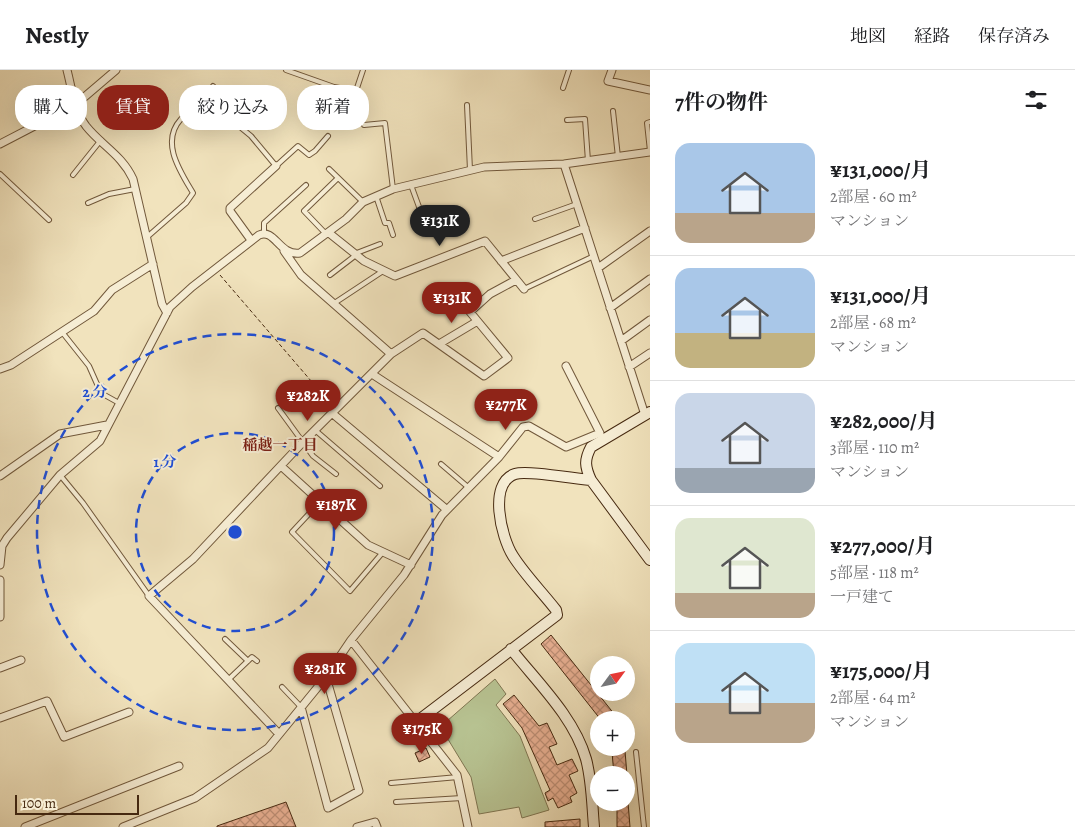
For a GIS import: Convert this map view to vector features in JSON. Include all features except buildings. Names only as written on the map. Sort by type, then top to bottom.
[{"type":"street","points":[[67,70],[71,85]]},
{"type":"street","points":[[87,95],[116,70]]},
{"type":"street","points":[[612,70],[608,81],[650,90]]},
{"type":"street","points":[[87,126],[128,168],[167,313]]},
{"type":"street","points":[[0,144],[27,130]]},
{"type":"street","points":[[284,251],[290,254],[300,254],[327,234],[363,202],[393,189],[484,167],[564,164],[650,151]]},
{"type":"street","points":[[123,827],[195,798],[260,754],[326,677],[351,640],[410,565],[446,509],[499,457],[523,427],[529,426],[566,448],[602,436],[648,413],[629,367],[564,164]]},
{"type":"street","points":[[251,240],[232,215],[230,208],[276,166]]},
{"type":"street","points":[[501,261],[585,228]]},
{"type":"street","points":[[598,268],[650,231]]},
{"type":"street","points":[[0,565],[4,539],[60,475],[100,441],[167,313],[181,297],[251,240],[264,232],[269,234],[284,251],[301,275],[391,354]]},
{"type":"street","points":[[327,234],[355,255],[395,276],[485,241],[524,289]]},
{"type":"street","points":[[0,369],[94,311],[112,290],[153,264]]},
{"type":"street","points":[[610,308],[650,279]]},
{"type":"street","points":[[279,734],[149,596],[193,559],[304,441],[391,354],[423,333],[484,376],[508,358],[476,322],[470,312],[490,294],[516,280]]},
{"type":"street","points":[[621,341],[650,320]]},
{"type":"street","points":[[439,344],[476,322]]},
{"type":"street","points":[[629,367],[650,353]]},
{"type":"street","points":[[566,366],[602,436]]},
{"type":"street","points":[[372,374],[499,457]]},
{"type":"street","points":[[334,412],[446,509]]},
{"type":"street","points":[[0,467],[3,474],[60,434],[107,425]]},
{"type":"street","points":[[602,436],[591,447],[586,456],[585,467],[591,480],[650,560]]},
{"type":"street","points":[[281,466],[368,545],[410,565]]},
{"type":"street","points":[[415,723],[557,615],[556,610],[513,555],[504,535],[499,500],[500,486],[506,478],[518,473],[591,480]]},
{"type":"street","points":[[0,580],[0,615]]},
{"type":"street","points":[[351,640],[458,777],[468,827]]},
{"type":"street","points":[[510,649],[565,717],[580,743],[590,774],[594,827]]},
{"type":"street","points":[[0,668],[21,660]]},
{"type":"street","points":[[301,707],[328,808],[359,792],[326,677]]},
{"type":"street","points":[[0,718],[47,701],[64,737],[130,712]]},
{"type":"street","points":[[25,827],[179,766]]},
{"type":"street","points":[[358,827],[375,822],[376,827]]},
{"type":"lane","points":[[286,70],[334,87],[356,91],[363,70]]},
{"type":"lane","points":[[563,88],[569,70]]},
{"type":"lane","points":[[467,105],[470,170]]},
{"type":"lane","points":[[613,111],[618,156]]},
{"type":"lane","points":[[567,120],[585,119],[588,161]]},
{"type":"lane","points":[[146,238],[186,203],[193,193],[174,162],[172,142],[175,128],[179,122]]},
{"type":"lane","points":[[650,122],[647,123],[650,151]]},
{"type":"lane","points":[[369,125],[385,123],[393,189]]},
{"type":"lane","points":[[244,130],[276,166],[298,146],[309,155],[328,136]]},
{"type":"lane","points":[[73,175],[101,140]]},
{"type":"lane","points":[[329,169],[363,202]]},
{"type":"lane","points":[[0,174],[49,220]]},
{"type":"lane","points":[[327,234],[304,211],[338,178]]},
{"type":"lane","points":[[411,185],[426,226]]},
{"type":"lane","points":[[264,232],[264,223],[306,186]]},
{"type":"lane","points":[[88,203],[109,194],[135,189]]},
{"type":"lane","points":[[376,196],[385,223],[389,223],[393,235]]},
{"type":"lane","points":[[535,219],[577,204]]},
{"type":"lane","points":[[330,275],[355,255],[380,244]]},
{"type":"lane","points":[[524,289],[594,256]]},
{"type":"lane","points":[[333,304],[383,271]]},
{"type":"lane","points":[[62,332],[88,366],[101,393],[119,403]]},
{"type":"lane","points":[[278,408],[314,456],[336,474]]},
{"type":"lane","points":[[315,430],[380,486]]},
{"type":"lane","points":[[441,464],[469,488]]},
{"type":"lane","points":[[60,475],[83,503],[149,596]]},
{"type":"lane","points":[[320,502],[292,532],[350,591],[383,552]]},
{"type":"lane","points":[[225,639],[248,661]]},
{"type":"lane","points":[[228,680],[252,657],[257,662]]},
{"type":"lane","points":[[282,687],[301,707]]},
{"type":"lane","points":[[636,752],[644,827]]},
{"type":"lane","points":[[391,783],[458,777]]},
{"type":"lane","points":[[396,802],[462,798]]},
{"type":"path","points":[[215,269],[334,412]]},
{"type":"green space","points":[[495,679],[506,694],[496,705],[520,736],[549,810],[522,818],[519,807],[479,814],[471,777],[446,736],[447,721]]},
{"type":"district","name":"稲越一丁目","points":[[280,445]]}]
